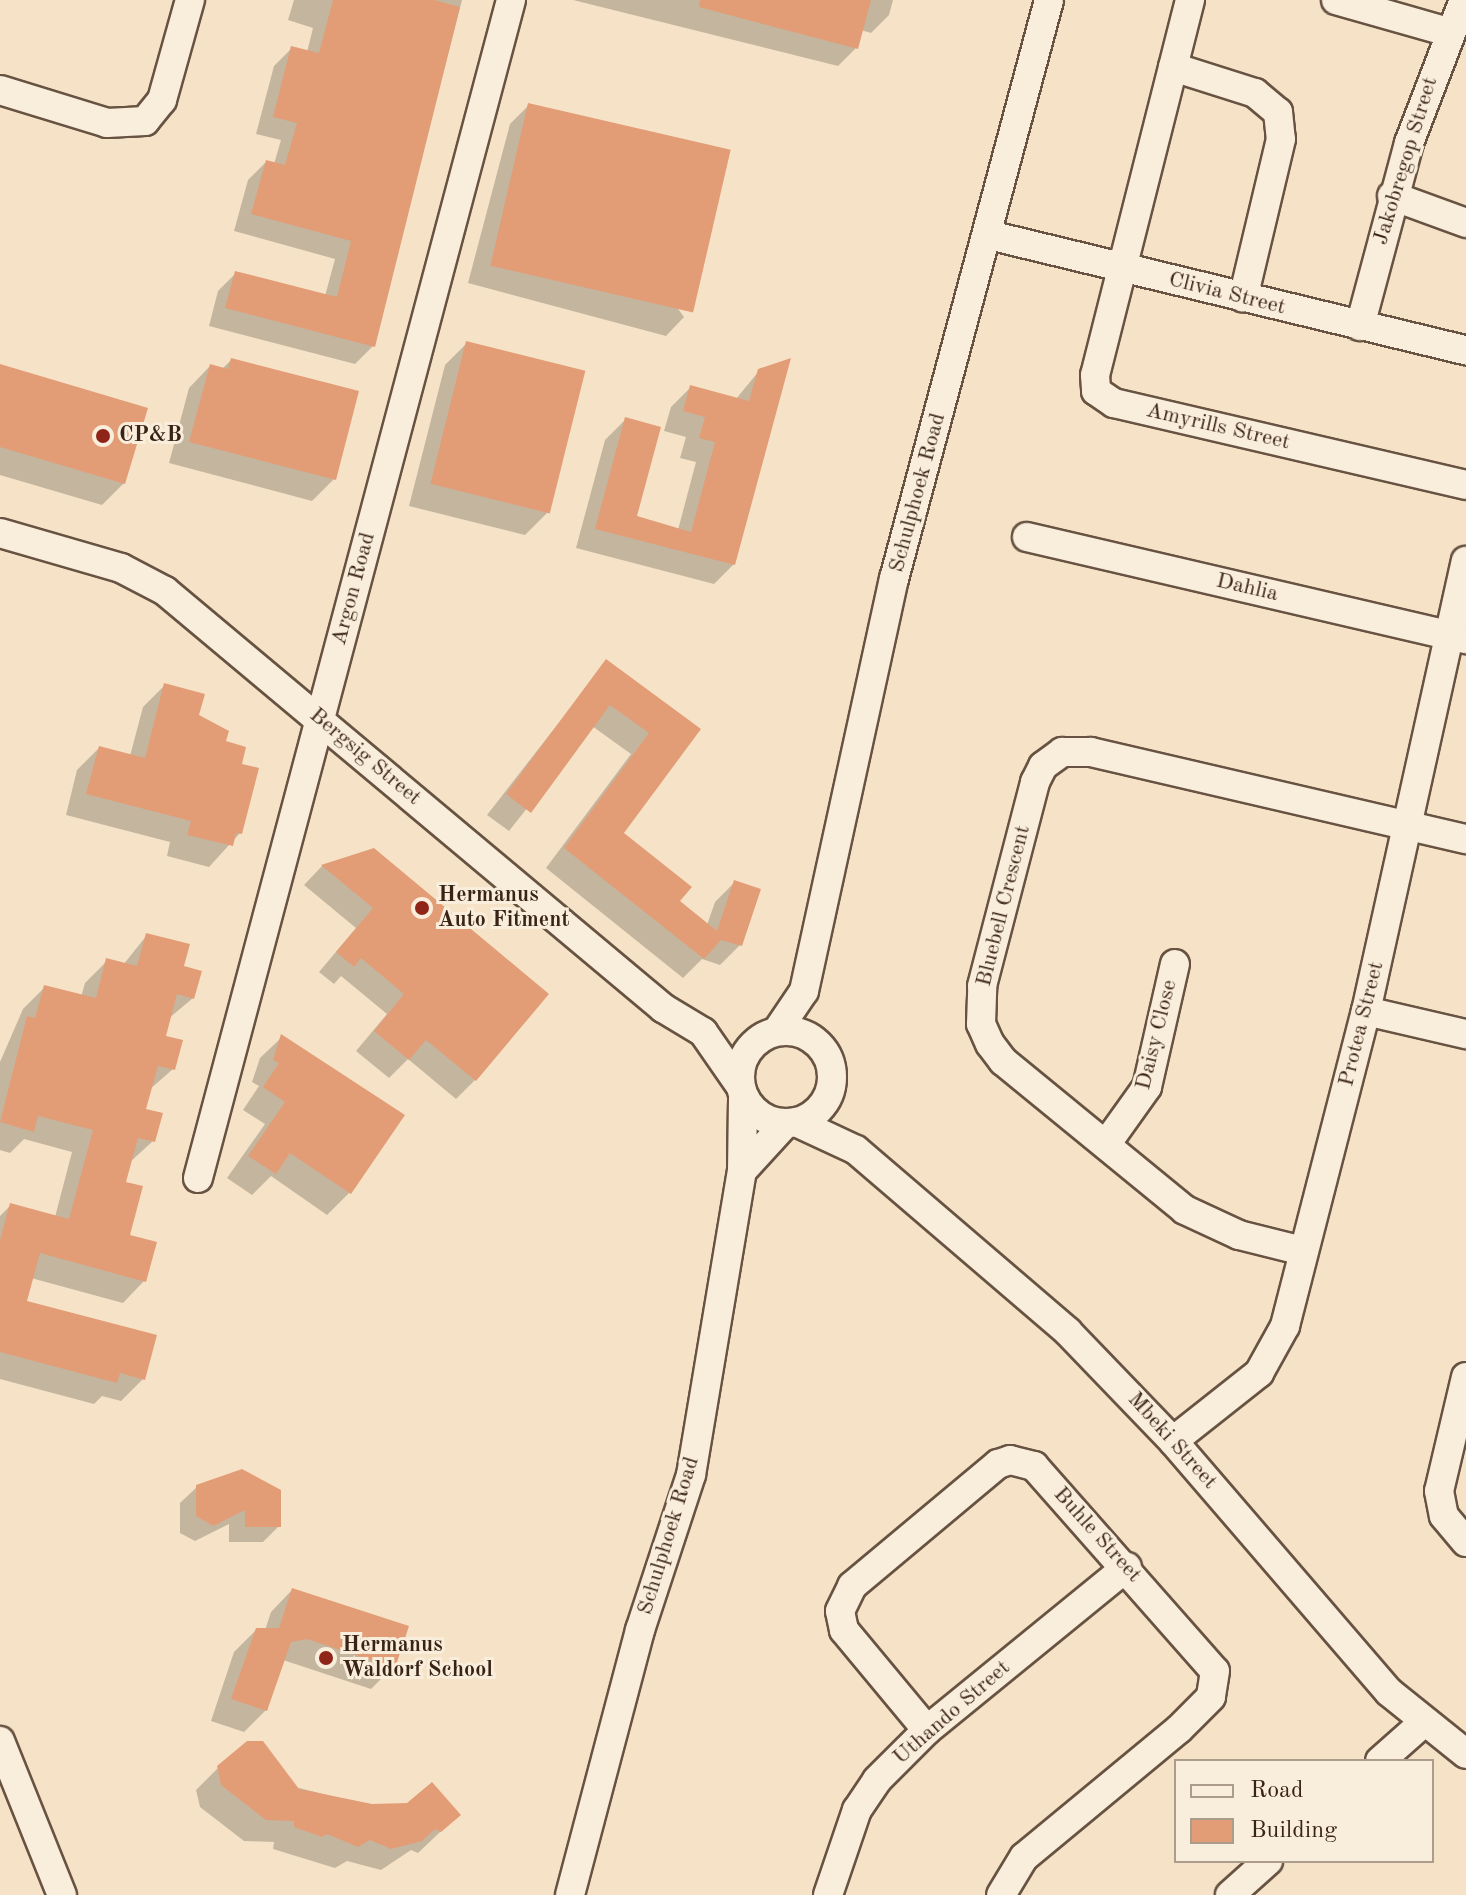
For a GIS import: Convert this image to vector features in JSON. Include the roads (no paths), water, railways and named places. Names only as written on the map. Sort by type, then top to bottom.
[{"type":"street","points":[[0,90],[107,123],[145,121],[162,100],[190,0]]},
{"type":"street","name":"Argon Road","points":[[198,1178],[511,0]]},
{"type":"street","name":"Schulphoek Road","points":[[815,1041],[804,991],[894,579],[989,235],[1049,0]]},
{"type":"street","points":[[1121,268],[1190,0]]},
{"type":"street","points":[[1336,0],[1448,32]]},
{"type":"street","name":"Jakobregop Street","points":[[1360,326],[1392,196],[1448,32],[1464,0]]},
{"type":"street","points":[[1173,67],[1255,93],[1278,112],[1281,139],[1243,298]]},
{"type":"street","points":[[1392,196],[1466,223]]},
{"type":"street","name":"Clivia Street","points":[[989,235],[1466,350]]},
{"type":"street","name":"Amyrills Street","points":[[1121,268],[1095,375],[1103,399],[1466,485]]},
{"type":"street","name":"Bergsig Street","points":[[0,533],[148,580],[663,1008],[703,1032],[741,1090]]},
{"type":"street","name":"Dahlia","points":[[1027,537],[1456,637]]},
{"type":"street","name":"Protea Street","points":[[1173,1441],[1259,1373],[1275,1351],[1366,1011],[1408,826],[1456,637],[1466,561]]},
{"type":"street","name":"Bluebell Crescent","points":[[1303,1251],[1239,1235],[1185,1210],[1107,1143],[1003,1061],[981,1024],[982,986],[1043,766],[1062,752],[1091,752],[1466,839]]},
{"type":"street","name":"Daisy Close","points":[[1107,1143],[1147,1087],[1175,964]]},
{"type":"street","name":"Schulphoek Road","points":[[770,1034],[804,991]]},
{"type":"street","points":[[1366,1011],[1466,1034]]},
{"type":"street","points":[[742,1171],[791,1123],[817,1112],[831,1089],[830,1063],[815,1041],[791,1031],[770,1034],[744,1056],[741,1090],[763,1117],[791,1123]]},
{"type":"street","name":"Bergsig Street","points":[[703,1032],[770,1034]]},
{"type":"street","name":"Mbeki Street","points":[[831,1089],[856,1150]]},
{"type":"street","name":"Schulphoek Road","points":[[570,1895],[640,1630],[691,1475],[742,1171],[741,1090]]},
{"type":"street","name":"Mbeki Street","points":[[791,1123],[856,1150],[1068,1332],[1173,1441],[1389,1692],[1423,1723],[1466,1754]]},
{"type":"street","points":[[1466,1377],[1439,1491],[1444,1516],[1466,1542]]},
{"type":"street","name":"Buhle Street","points":[[927,1730],[844,1630],[840,1611],[852,1586],[998,1464],[1010,1460],[1034,1466],[1210,1663],[1214,1689],[1179,1729],[1024,1857],[1001,1895]]},
{"type":"street","name":"Uthando Street","points":[[828,1895],[857,1810],[877,1780],[927,1730],[1127,1567]]},
{"type":"street","points":[[1382,1759],[1423,1723]]},
{"type":"street","points":[[0,1741],[62,1895]]},
{"type":"street","points":[[1230,1895],[1266,1863]]},
{"type":"place","name":"CP&B","points":[[103,436]]},
{"type":"place","name":"Hermanus Auto Fitment","points":[[422,908]]},
{"type":"place","name":"Hermanus Waldorf School","points":[[326,1658]]}]
